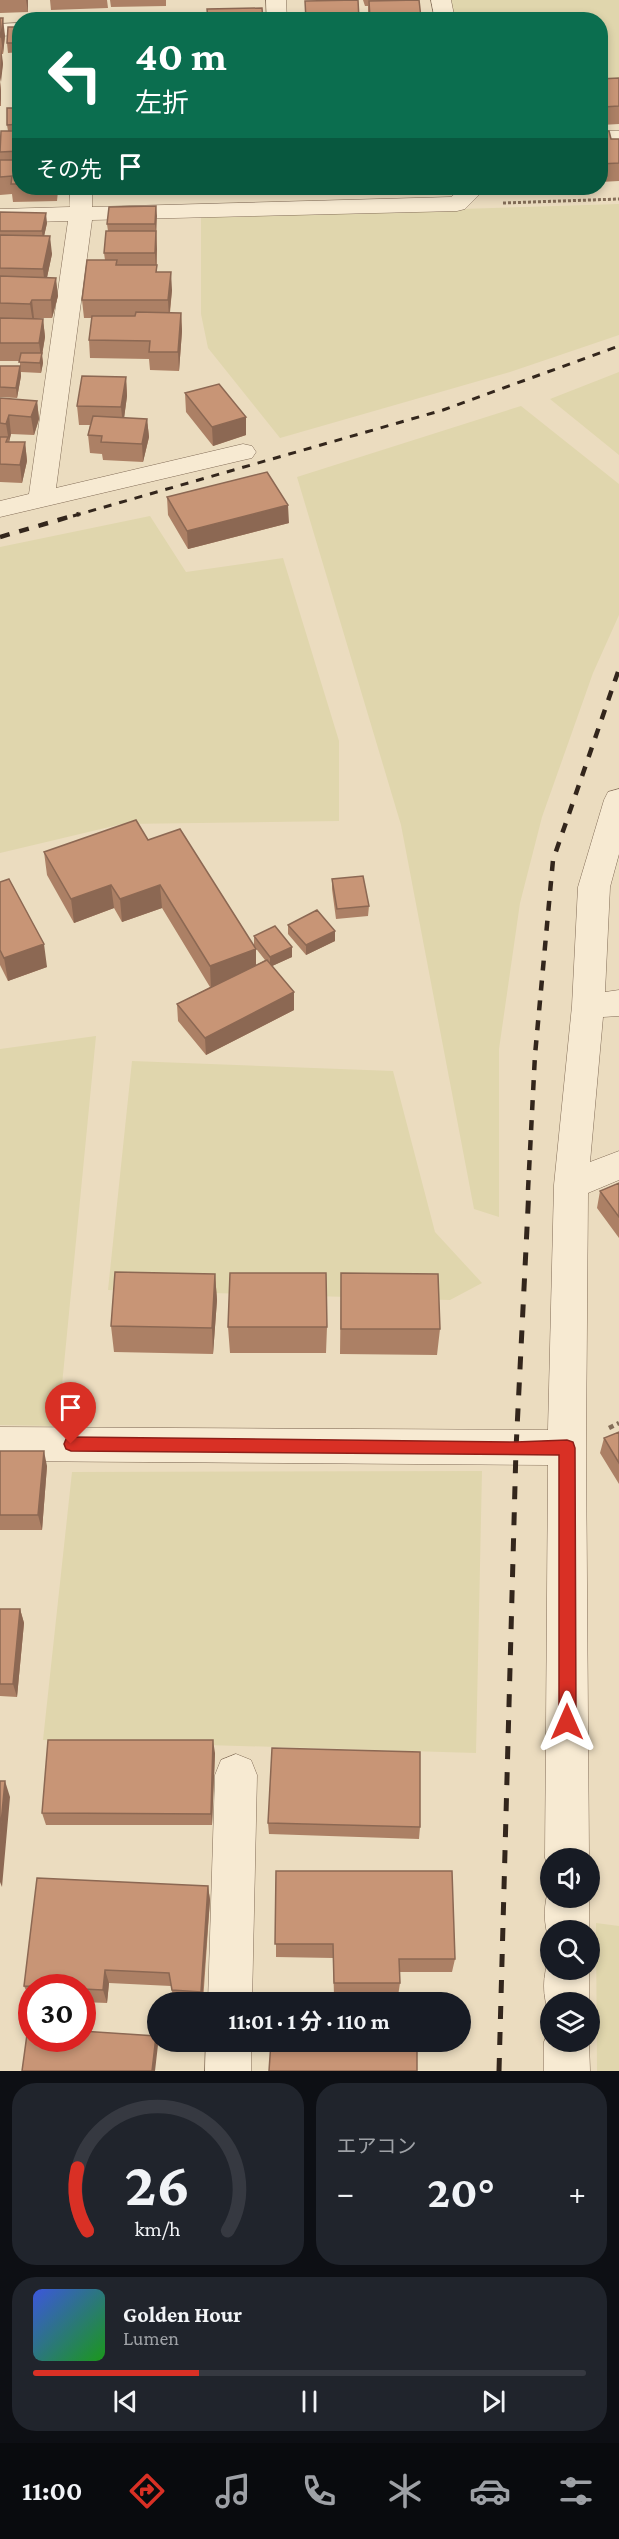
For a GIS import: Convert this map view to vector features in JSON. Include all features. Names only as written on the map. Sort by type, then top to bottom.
[{"type":"street","points":[[41,500],[81,214],[81,195]]},
{"type":"street","points":[[0,216],[81,214],[288,198],[457,204],[467,195]]},
{"type":"street","points":[[0,508],[243,452]]},
{"type":"street","points":[[567,1848],[567,1448],[571,1185],[604,1004],[606,916],[594,887],[616,820]]},
{"type":"street","points":[[571,1185],[619,1165]]},
{"type":"street","points":[[0,1444],[567,1448]]},
{"type":"street","points":[[230,1992],[236,1775]]},
{"type":"street","points":[[228,2071],[229,2052]]},
{"type":"street","points":[[567,2052],[567,2071]]},
{"type":"path","points":[[457,204],[619,199]]},
{"type":"shaded area","points":[[450,0],[619,0],[619,93],[608,93],[608,12],[453,12]]},
{"type":"shaded area","points":[[619,204],[619,335],[510,372],[280,438],[208,348],[201,314],[201,217]]},
{"type":"shaded area","points":[[619,372],[619,455],[550,399]]},
{"type":"shaded area","points":[[521,406],[619,484],[619,615],[593,673],[542,817],[520,903],[499,1049],[499,1217],[474,1209],[401,825],[297,477]]},
{"type":"shaded area","points":[[150,516],[186,572],[283,558],[339,741],[339,821],[122,824],[0,853],[0,547]]},
{"type":"shaded area","points":[[96,1036],[58,1426],[0,1425],[0,1049]]},
{"type":"shaded area","points":[[132,1061],[393,1071],[435,1232],[482,1283],[450,1300],[108,1290]]},
{"type":"shaded area","points":[[482,1471],[476,1753],[43,1740],[72,1472]]},
{"type":"shaded area","points":[[600,1924],[619,1926],[619,2071],[597,2071],[597,2052],[600,2052],[600,1992],[596,1992],[596,1980],[600,1980]]},
{"type":"building","points":[[358,0],[359,12],[306,12],[305,1]]},
{"type":"building","points":[[419,0],[420,12],[370,12],[369,1]]},
{"type":"building","points":[[262,8],[262,12],[207,12],[207,9]]},
{"type":"building","points":[[0,18],[3,18],[1,37],[0,37]]},
{"type":"building","points":[[8,27],[12,27],[12,43],[7,43]]},
{"type":"building","points":[[619,78],[619,106],[608,107],[608,79]]},
{"type":"building","points":[[7,108],[12,108],[12,125],[7,125]]},
{"type":"building","points":[[1,131],[12,131],[12,151],[0,152]]},
{"type":"building","points":[[608,131],[611,139],[619,139],[619,163],[608,164]]},
{"type":"building","points":[[0,160],[12,160],[12,176],[0,177]]},
{"type":"building","points":[[156,206],[155,224],[107,224],[109,207]]},
{"type":"building","points":[[0,212],[46,213],[42,231],[0,231]]},
{"type":"building","points":[[106,231],[156,231],[155,253],[104,253]]},
{"type":"building","points":[[0,235],[50,236],[43,269],[0,268]]},
{"type":"building","points":[[87,260],[117,260],[116,265],[157,265],[156,272],[171,272],[168,300],[82,300]]},
{"type":"building","points":[[0,276],[56,278],[51,300],[32,300],[30,304],[0,303]]},
{"type":"building","points":[[136,312],[181,313],[178,352],[149,352],[150,341],[89,340],[92,316],[135,316]]},
{"type":"building","points":[[0,318],[43,319],[39,343],[0,343]]},
{"type":"building","points":[[21,353],[42,353],[40,363],[19,362]]},
{"type":"building","points":[[0,366],[20,366],[16,388],[0,387]]},
{"type":"building","points":[[82,376],[126,377],[121,407],[77,406]]},
{"type":"building","points":[[219,384],[246,417],[212,427],[185,393]]},
{"type":"building","points":[[0,398],[37,401],[31,417],[9,415],[6,424],[0,423]]},
{"type":"building","points":[[93,416],[147,419],[142,444],[101,442],[102,436],[88,435]]},
{"type":"building","points":[[0,437],[8,437],[6,442],[25,442],[20,465],[0,464]]},
{"type":"building","points":[[267,472],[288,505],[187,531],[167,497]]},
{"type":"building","points":[[136,820],[148,840],[180,829],[256,949],[210,966],[160,885],[120,899],[111,885],[71,899],[44,852]]},
{"type":"building","points":[[363,876],[369,906],[337,909],[332,879]]},
{"type":"building","points":[[9,879],[44,944],[4,958],[0,950],[0,882]]},
{"type":"building","points":[[317,910],[335,931],[306,945],[288,925]]},
{"type":"building","points":[[275,926],[292,947],[270,957],[254,936]]},
{"type":"building","points":[[267,960],[294,992],[205,1038],[177,1004]]},
{"type":"building","points":[[619,1183],[619,1217],[600,1191]]},
{"type":"building","points":[[115,1272],[215,1274],[212,1328],[111,1326]]},
{"type":"building","points":[[230,1273],[326,1273],[327,1327],[228,1327]]},
{"type":"building","points":[[341,1273],[438,1274],[440,1329],[341,1329]]},
{"type":"building","points":[[619,1432],[619,1463],[604,1438]]},
{"type":"building","points":[[0,1451],[44,1451],[38,1515],[0,1515]]},
{"type":"building","points":[[0,1609],[20,1609],[13,1684],[0,1684]]},
{"type":"building","points":[[48,1740],[213,1740],[211,1814],[42,1813]]},
{"type":"building","points":[[272,1748],[420,1752],[420,1827],[268,1823]]},
{"type":"building","points":[[0,1781],[5,1781],[0,1834]]},
{"type":"building","points":[[276,1871],[452,1871],[455,1959],[399,1959],[400,1983],[334,1983],[333,1944],[275,1944]]},
{"type":"building","points":[[37,1878],[208,1886],[201,1992],[172,1990],[169,1973],[105,1970],[103,1990],[96,1990],[96,1974],[25,1974]]},
{"type":"building","points":[[96,2032],[147,2035],[147,2052],[154,2052],[152,2071],[22,2071],[25,2052],[96,2052]]},
{"type":"building","points":[[270,2052],[417,2052],[417,2071],[269,2071]]},
{"type":"railway","points":[[73,516],[443,410],[619,346]]},
{"type":"railway","points":[[0,537],[79,514]]},
{"type":"railway","points":[[528,1190],[535,1055],[553,860],[619,669]]},
{"type":"railway","points":[[499,2071],[516,1449],[529,1188]]},
{"type":"route","points":[[71,1444],[567,1448],[567,1722]]}]
